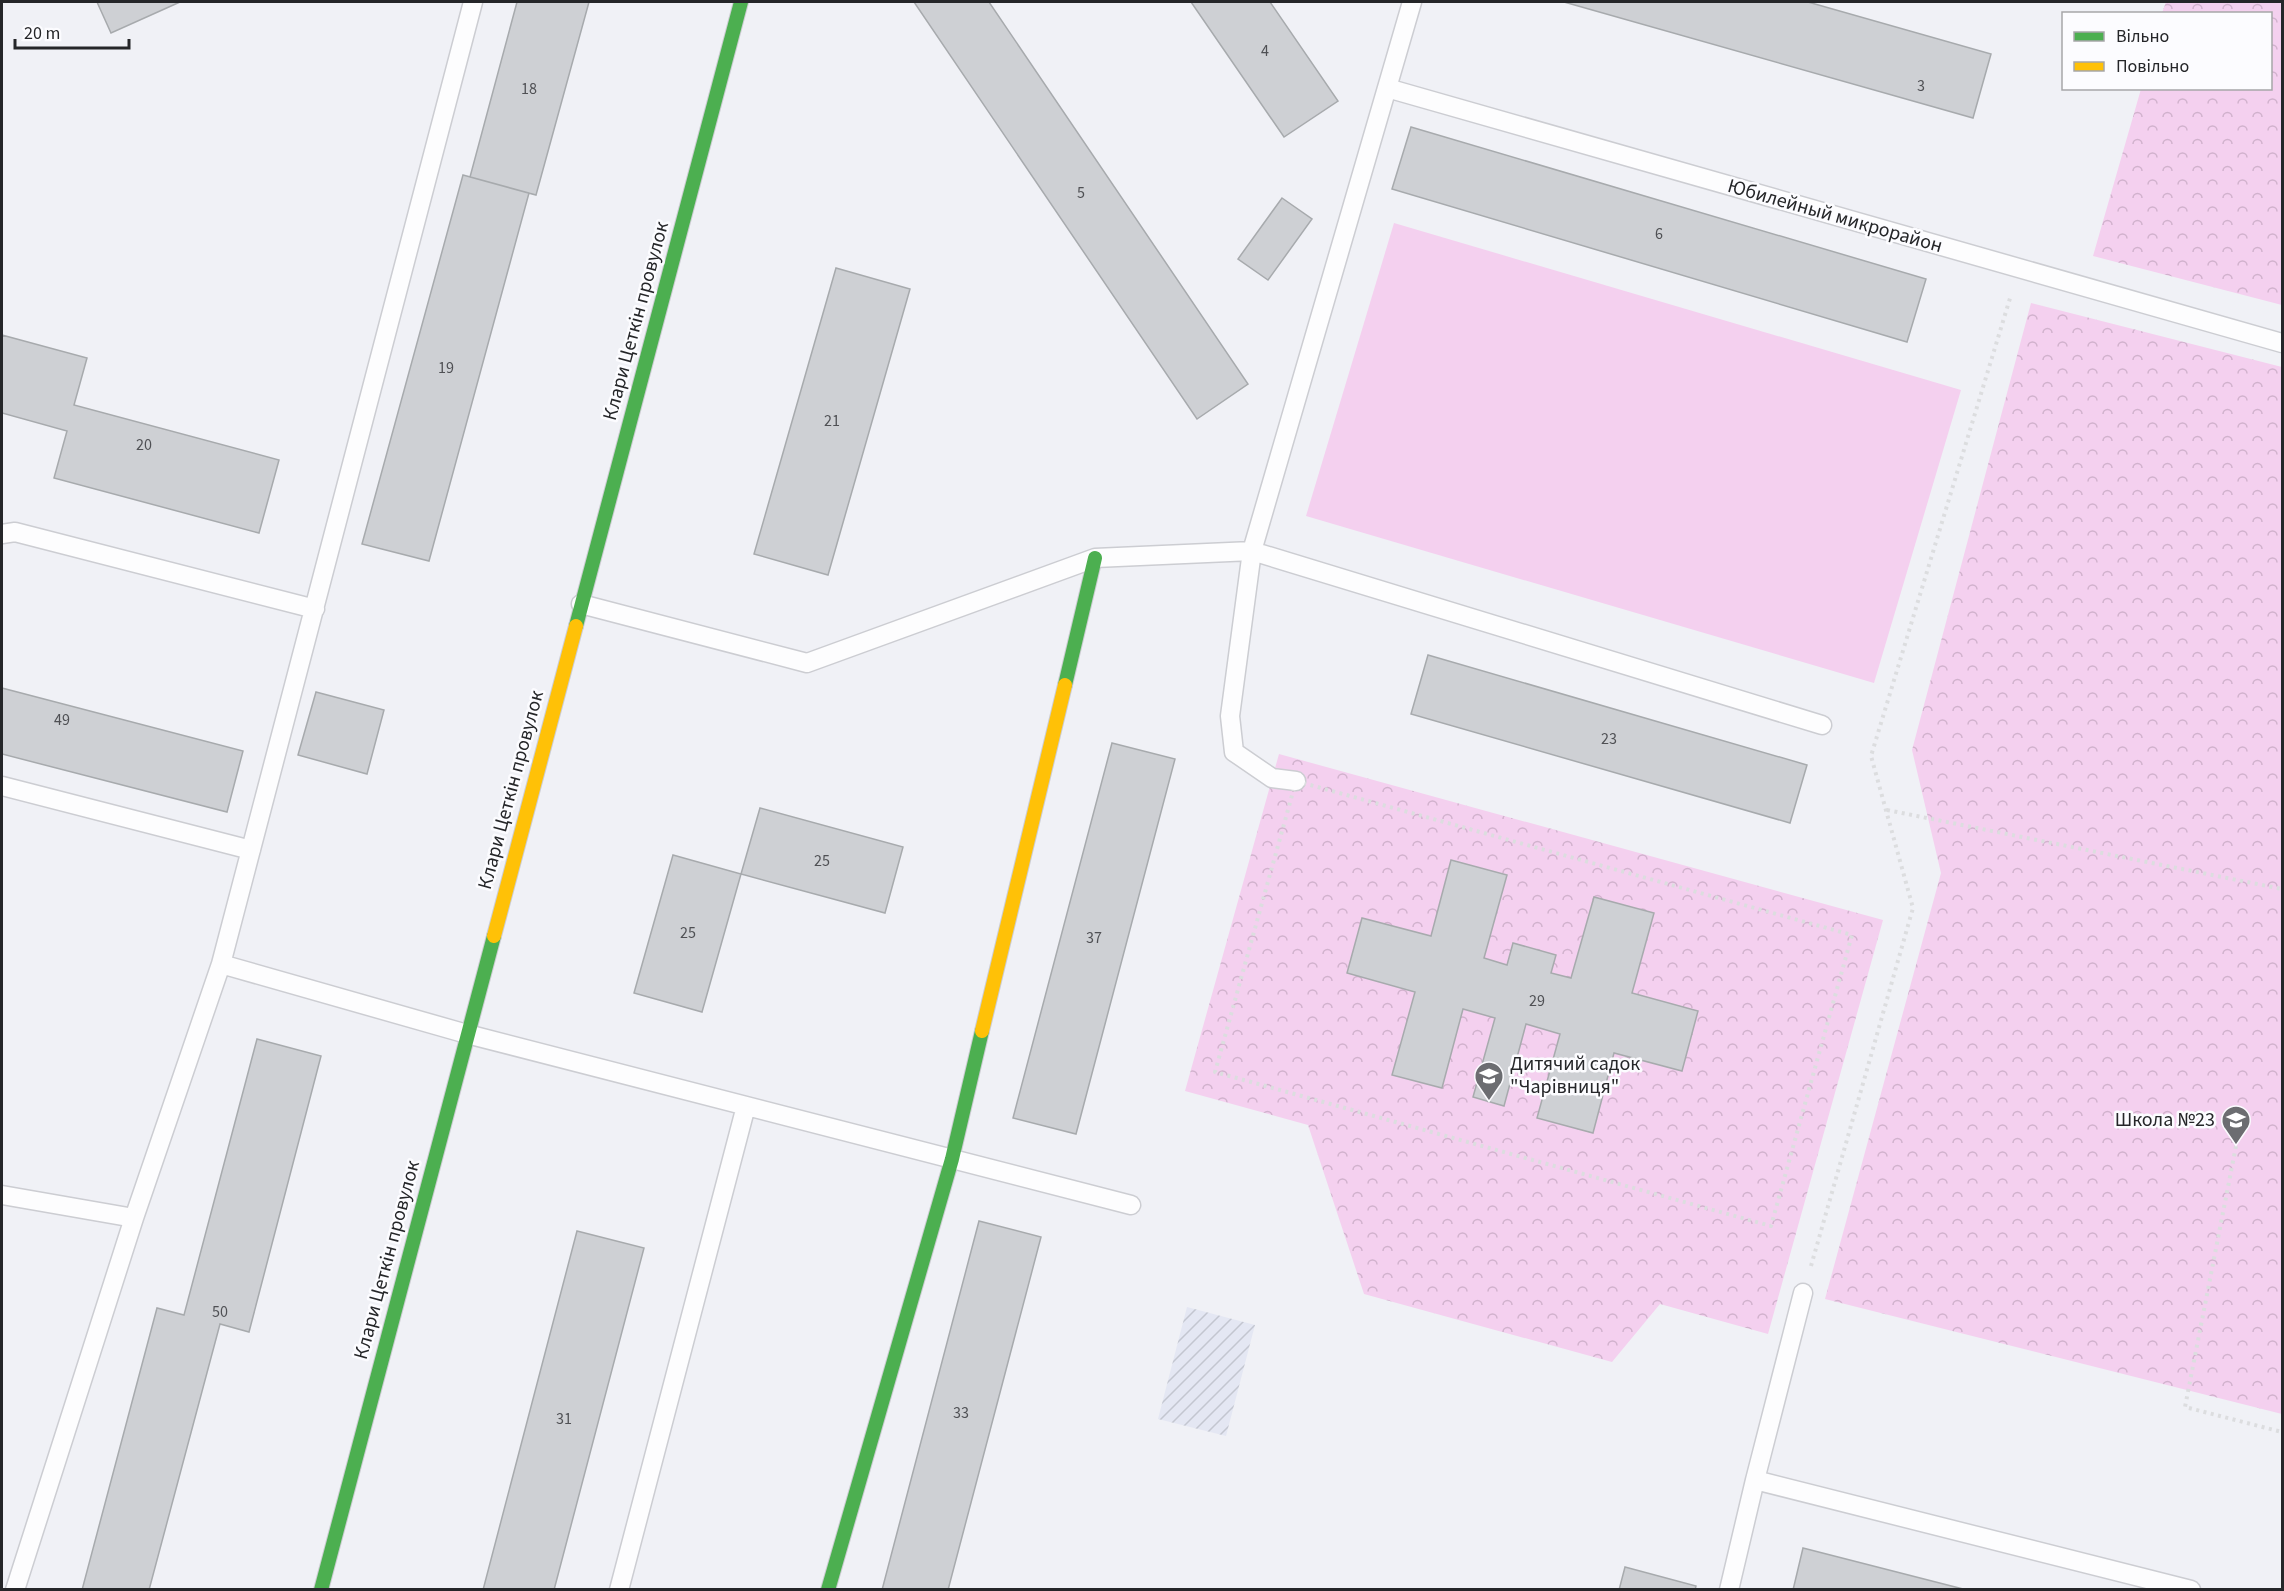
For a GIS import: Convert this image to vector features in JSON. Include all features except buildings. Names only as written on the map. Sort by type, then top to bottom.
[{"type":"street","name":"Клари Цеткін провулок","points":[[321,1590],[741,2]]},
{"type":"street","points":[[828,1590],[952,1159],[1095,558]]},
{"type":"lane","points":[[15,1590],[134,1218],[221,964],[472,2]]},
{"type":"lane","points":[[1296,781],[1272,778],[1234,752],[1230,716],[1252,551],[1412,2]]},
{"type":"lane","name":"Юбилейный микрорайон","points":[[1387,88],[2283,343]]},
{"type":"lane","points":[[2,534],[15,532],[315,609]]},
{"type":"lane","points":[[581,604],[807,663],[1095,558],[1252,551],[1821,725]]},
{"type":"lane","points":[[2,786],[251,850]]},
{"type":"lane","points":[[221,964],[467,1034],[1131,1205]]},
{"type":"lane","points":[[619,1590],[746,1106]]},
{"type":"lane","points":[[2,1195],[134,1218]]},
{"type":"lane","points":[[1729,1590],[1803,1293]]},
{"type":"lane","points":[[1755,1480],[2191,1590]]},
{"type":"path","points":[[1803,1293],[1913,908],[1871,756],[2019,268]]},
{"type":"path","points":[[1296,781],[1852,935],[1771,1226],[1215,1072],[1296,781]]},
{"type":"path","points":[[1887,810],[2283,889]]},
{"type":"path","points":[[2236,1146],[2184,1407],[2283,1432]]},
{"type":"shaded area","points":[[1187,1307],[1255,1325],[1226,1436],[1158,1419]]},
{"type":"green space","points":[[2166,2],[2282,2],[2282,305],[2093,256],[2141,90],[2272,90],[2272,12],[2162,12]]},
{"type":"green space","points":[[1394,223],[1961,390],[1874,683],[1306,516]]},
{"type":"green space","points":[[2031,303],[2282,367],[2282,1414],[1825,1299],[1941,873],[1912,750]]},
{"type":"green space","points":[[1279,754],[1883,920],[1768,1334],[1660,1304],[1612,1362],[1364,1294],[1308,1125],[1185,1091]]},
{"type":"traffic: fast","points":[[576,626],[741,2]]},
{"type":"traffic: fast","points":[[1065,685],[1095,558]]},
{"type":"traffic: fast","points":[[321,1590],[494,936]]},
{"type":"traffic: fast","points":[[828,1590],[952,1159],[982,1031]]},
{"type":"traffic: slow","points":[[494,936],[576,626]]},
{"type":"traffic: slow","points":[[982,1031],[1065,685]]},
{"type":"place","name":"Дитячий садок \"Чарівниця\"","points":[[1489,1102]]},
{"type":"place","name":"Школа №23","points":[[2236,1146]]}]
